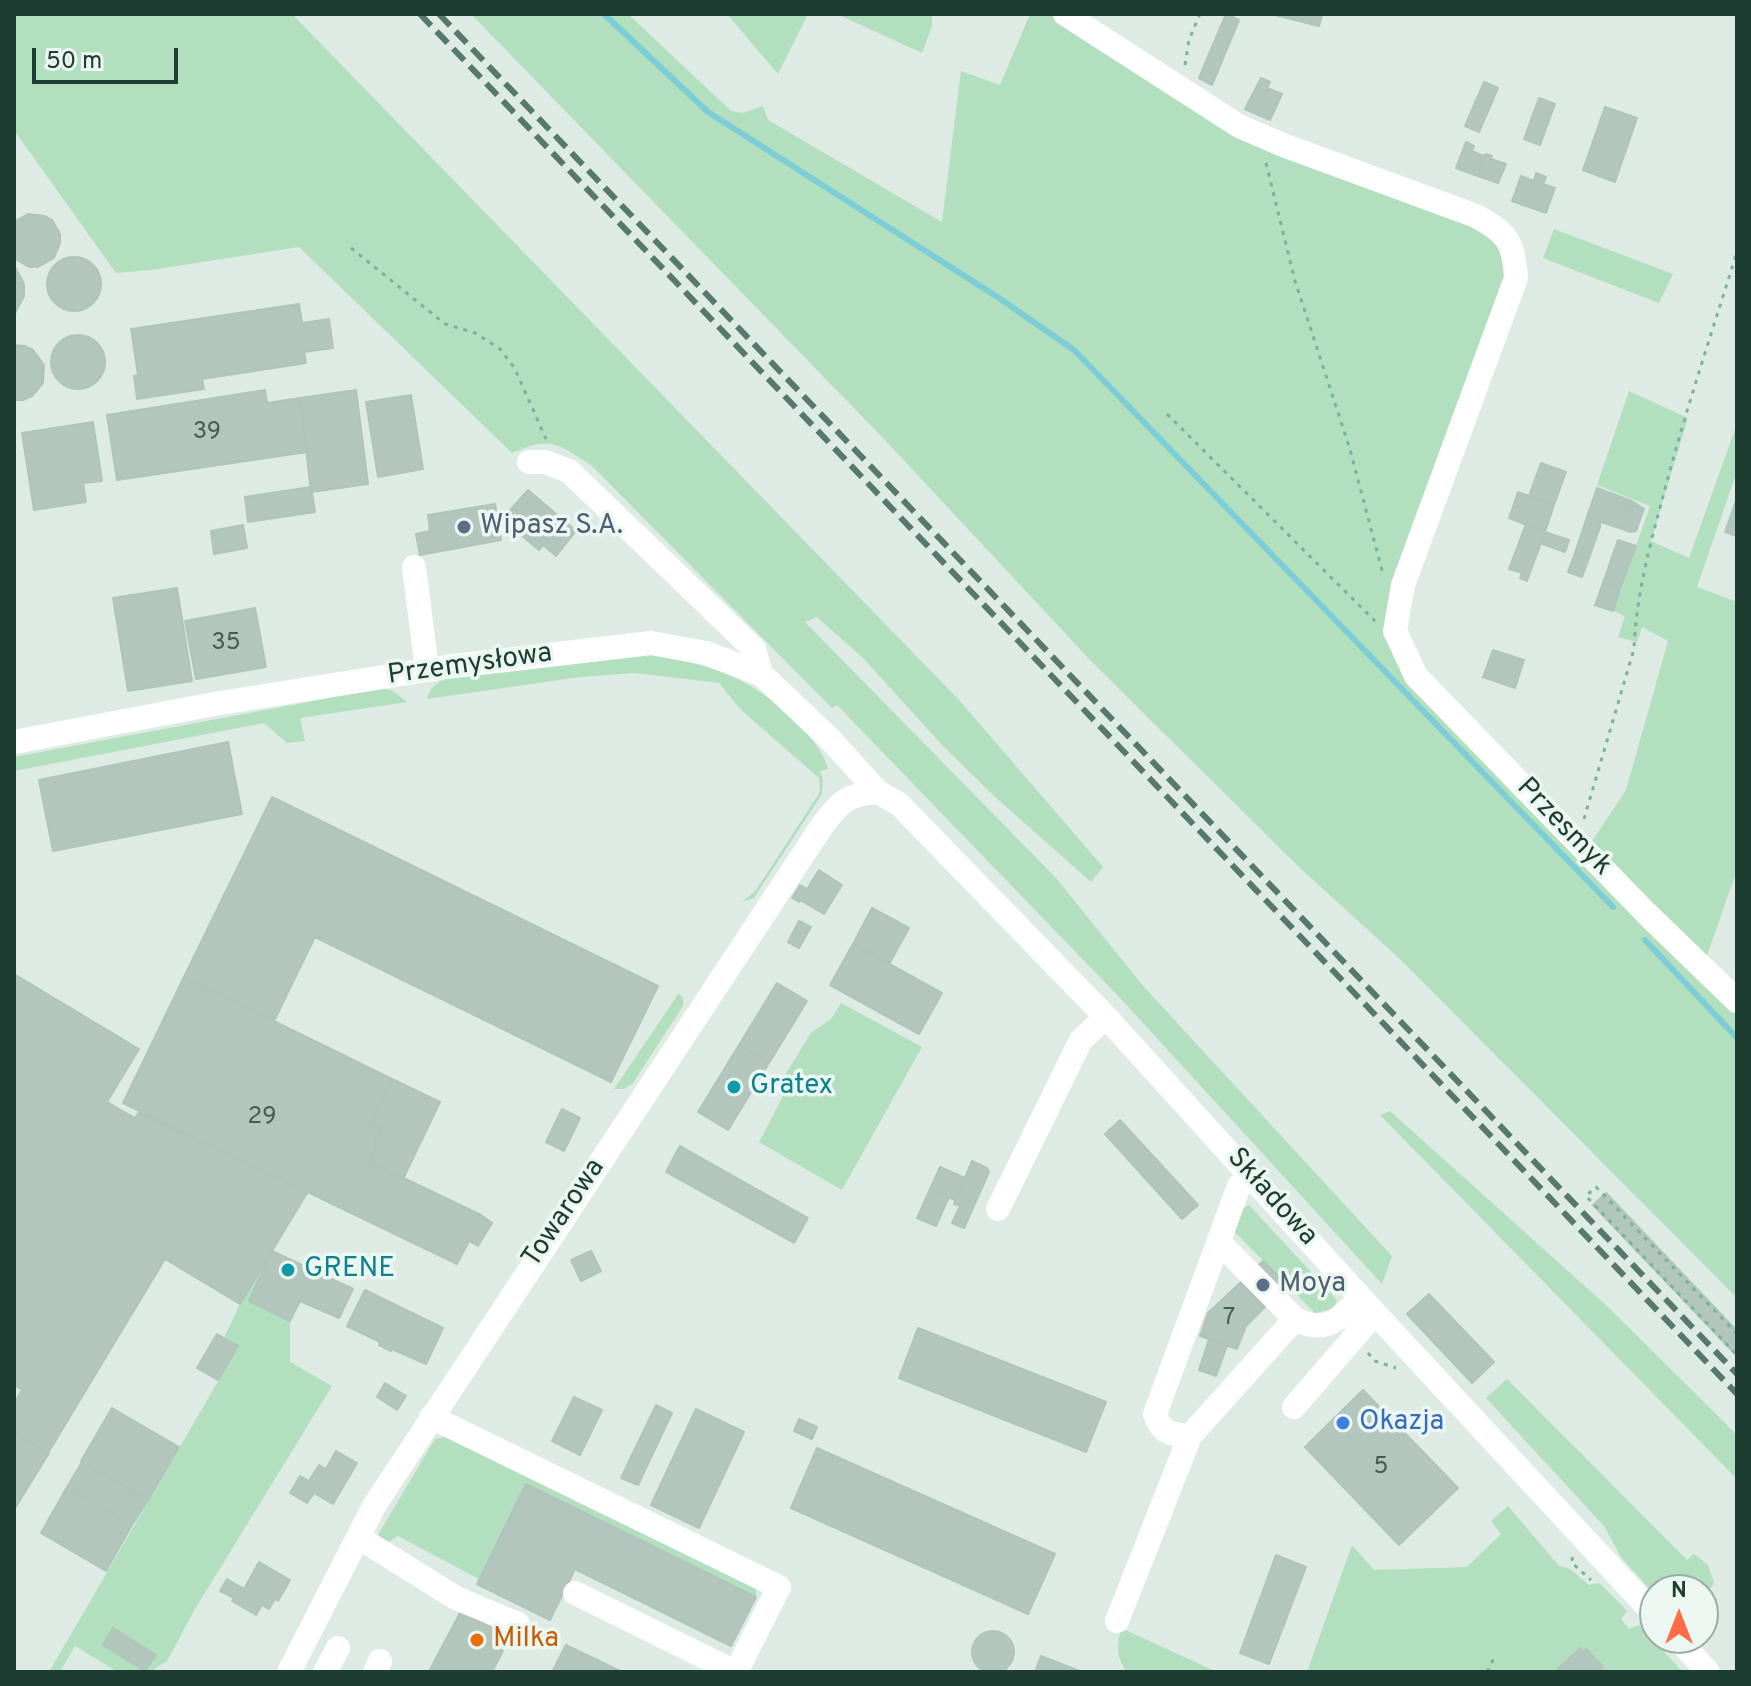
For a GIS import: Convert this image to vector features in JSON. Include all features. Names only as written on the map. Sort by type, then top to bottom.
[{"type":"street","points":[[1065,14],[1239,126],[1476,216],[1500,229],[1515,254],[1516,278],[1403,585],[1395,631],[1400,646]]},
{"type":"street","points":[[529,462],[545,462],[569,471],[754,649],[761,674]]},
{"type":"street","points":[[414,567],[427,670]]},
{"type":"street","name":"Przemysłowa","points":[[14,742],[214,704],[427,670],[651,643],[706,653],[761,674],[829,738],[878,792]]},
{"type":"street","name":"Przesmyk","points":[[1400,646],[1416,676],[1737,1001]]},
{"type":"street","name":"Składowa","points":[[878,792],[899,804],[1106,1017],[1639,1598]]},
{"type":"street","name":"Towarowa","points":[[289,1672],[374,1506],[822,826],[837,806],[855,794],[878,792]]},
{"type":"street","points":[[998,1209],[1081,1040],[1106,1017]]},
{"type":"street","points":[[1190,1436],[1172,1434],[1159,1427],[1155,1414],[1239,1186],[1250,1175]]},
{"type":"street","points":[[1220,1243],[1295,1319],[1310,1327],[1323,1326],[1368,1305]]},
{"type":"street","points":[[1294,1407],[1368,1305]]},
{"type":"street","points":[[1117,1621],[1190,1436],[1295,1319]]},
{"type":"street","points":[[431,1417],[779,1587],[735,1672],[575,1593]]},
{"type":"street","points":[[358,1537],[456,1598],[518,1624]]},
{"type":"street","points":[[325,1672],[338,1648]]},
{"type":"street","points":[[1692,1654],[1708,1672]]},
{"type":"path","points":[[1193,96],[1185,70],[1189,40],[1200,14]]},
{"type":"path","points":[[1260,135],[1274,204],[1295,281],[1349,446],[1385,580]]},
{"type":"path","points":[[351,248],[445,324],[475,333],[500,349],[515,369],[546,441]]},
{"type":"path","points":[[1577,842],[1634,649],[1650,545],[1675,450],[1737,252]]},
{"type":"path","points":[[1167,414],[1400,646]]},
{"type":"path","points":[[1737,1334],[1596,1187],[1586,1196],[1737,1355]]},
{"type":"path","points":[[1487,1672],[1496,1654]]},
{"type":"green space","points":[[14,14],[292,14],[960,701],[1103,867],[1091,882],[943,746],[863,658],[817,617],[805,622],[1056,878],[1144,987],[1392,1256],[1382,1284],[1122,1000],[837,705],[832,708],[591,465],[553,444],[536,445],[512,453],[299,247],[116,273],[14,130]]},
{"type":"green space","points":[[471,14],[628,14],[731,111],[743,113],[763,106],[768,120],[942,222],[961,71],[1000,85],[1030,14],[1076,14],[1180,89],[1501,229],[1519,274],[1388,639],[1589,846],[1626,790],[1668,641],[1642,627],[1637,642],[1618,637],[1625,616],[1613,611],[1650,506],[1597,485],[1629,391],[1688,418],[1651,541],[1689,558],[1737,424],[1737,471],[1697,587],[1737,602],[1737,870],[1704,964],[1737,999],[1737,1298],[1401,960],[1300,868],[1091,661],[884,439]]},
{"type":"green space","points":[[727,14],[808,14],[778,74]]},
{"type":"green space","points":[[837,14],[932,14],[932,26],[922,53]]},
{"type":"green space","points":[[1554,229],[1673,274],[1659,303],[1543,258]]},
{"type":"green space","points":[[642,654],[709,668],[748,685],[785,711],[824,757],[828,769],[820,771],[822,794],[754,898],[742,902],[756,890],[820,792],[819,778],[741,710],[719,683],[635,673],[580,677],[427,699],[435,686],[449,678]]},
{"type":"green space","points":[[383,688],[393,691],[407,702],[300,718],[305,741],[287,743],[264,723],[14,771],[14,757]]},
{"type":"green space","points":[[679,993],[683,1006],[633,1083],[624,1089],[614,1089]]},
{"type":"green space","points":[[841,1003],[922,1047],[842,1190],[759,1142],[792,1079],[783,1078],[811,1033],[831,1019]]},
{"type":"green space","points":[[1390,1111],[1608,1307],[1731,1429],[1737,1436],[1737,1479],[1380,1115]]},
{"type":"green space","points":[[1249,1205],[1337,1300],[1333,1309],[1315,1313],[1234,1231],[1238,1211]]},
{"type":"green space","points":[[272,1251],[249,1301],[290,1321],[290,1362],[332,1386],[195,1609],[167,1661],[150,1672],[118,1672],[75,1646],[60,1672],[49,1672],[238,1347],[224,1338],[240,1304]]},
{"type":"green space","points":[[1507,1379],[1687,1560],[1694,1554],[1708,1565],[1711,1574],[1639,1574],[1639,1577],[1621,1557],[1604,1526],[1486,1398]]},
{"type":"green space","points":[[454,1435],[756,1585],[756,1596],[526,1485],[479,1579],[398,1536],[381,1546],[376,1538],[435,1439]]},
{"type":"green space","points":[[1508,1506],[1559,1566],[1570,1569],[1589,1585],[1598,1583],[1603,1586],[1627,1611],[1621,1619],[1629,1629],[1639,1625],[1639,1654],[1666,1654],[1683,1672],[1307,1672],[1352,1545],[1374,1570],[1467,1567],[1501,1534],[1491,1521]]},
{"type":"green space","points":[[1121,1628],[1217,1672],[1127,1672],[1118,1651]]},
{"type":"building","points":[[1226,14],[1239,20],[1212,85],[1199,78]]},
{"type":"building","points":[[1271,14],[1322,14],[1319,26]]},
{"type":"building","points":[[1261,78],[1270,82],[1267,88],[1282,94],[1270,120],[1245,109]]},
{"type":"building","points":[[1484,82],[1498,88],[1479,132],[1465,126]]},
{"type":"building","points":[[1539,98],[1555,104],[1540,145],[1524,139]]},
{"type":"building","points":[[1605,107],[1637,118],[1615,182],[1583,170]]},
{"type":"building","points":[[1466,142],[1474,146],[1472,151],[1483,156],[1486,154],[1478,176],[1456,168]]},
{"type":"building","points":[[1486,154],[1506,164],[1498,183],[1478,176]]},
{"type":"building","points":[[1536,173],[1546,177],[1543,184],[1555,188],[1546,213],[1512,201],[1521,176],[1534,181]]},
{"type":"building","points":[[28,214],[52,220],[60,234],[54,258],[38,267],[29,267],[14,258],[14,222]]},
{"type":"building","points":[[74,257],[93,265],[101,284],[93,303],[74,311],[55,303],[47,284],[55,265]]},
{"type":"building","points":[[14,265],[24,284],[24,296],[14,315]]},
{"type":"building","points":[[299,304],[302,323],[329,319],[333,348],[304,352],[306,363],[202,379],[204,389],[137,399],[134,376],[138,375],[131,329]]},
{"type":"building","points":[[78,335],[97,343],[105,362],[97,381],[78,389],[59,381],[51,362],[59,343]]},
{"type":"building","points":[[14,345],[33,350],[44,365],[43,383],[32,396],[23,400],[14,400]]},
{"type":"building","points":[[265,390],[267,403],[300,398],[307,452],[117,480],[107,415]]},
{"type":"building","points":[[356,390],[368,484],[311,492],[300,398]]},
{"type":"building","points":[[411,395],[423,469],[378,477],[366,402]]},
{"type":"building","points":[[93,422],[102,481],[83,483],[86,502],[34,510],[22,433]]},
{"type":"building","points":[[1541,463],[1566,472],[1554,505],[1529,496]]},
{"type":"building","points":[[311,487],[315,512],[248,522],[245,497]]},
{"type":"building","points":[[1597,488],[1632,501],[1622,529],[1587,517]]},
{"type":"building","points":[[528,490],[576,531],[556,556],[543,545],[548,539],[512,508]]},
{"type":"building","points":[[1518,492],[1554,505],[1545,532],[1509,518]]},
{"type":"building","points":[[1737,498],[1737,536],[1725,532]]},
{"type":"building","points":[[1632,501],[1644,509],[1636,531],[1630,532],[1622,529]]},
{"type":"building","name":"Wipasz S.A.","points":[[495,504],[501,540],[420,555],[416,534],[430,531],[428,515]]},
{"type":"building","points":[[512,508],[548,539],[539,550],[504,521],[498,522],[497,517],[506,515]]},
{"type":"building","points":[[1587,517],[1600,522],[1589,558],[1575,553]]},
{"type":"building","points":[[1526,524],[1545,532],[1527,581],[1520,578],[1522,573],[1509,569]]},
{"type":"building","points":[[243,525],[247,548],[214,554],[211,531]]},
{"type":"building","points":[[1545,532],[1569,540],[1565,552],[1540,543]]},
{"type":"building","points":[[1618,540],[1636,546],[1620,589],[1603,583]]},
{"type":"building","points":[[1575,553],[1589,558],[1582,577],[1568,572]]},
{"type":"building","points":[[1603,583],[1620,589],[1613,611],[1595,605]]},
{"type":"building","points":[[177,588],[192,681],[128,691],[113,598]]},
{"type":"building","points":[[255,608],[266,667],[196,679],[185,621]]},
{"type":"building","points":[[1493,650],[1524,660],[1515,688],[1483,677]]},
{"type":"building","points":[[228,742],[242,814],[53,851],[39,780]]},
{"type":"building","points":[[272,797],[658,986],[611,1082],[315,937],[274,1021],[184,977]]},
{"type":"building","points":[[819,870],[842,885],[824,914],[792,898],[800,885],[807,889]]},
{"type":"building","points":[[872,908],[909,928],[889,964],[853,944]]},
{"type":"building","points":[[799,921],[811,927],[799,948],[788,942]]},
{"type":"building","points":[[853,944],[942,993],[919,1034],[830,985]]},
{"type":"building","points":[[14,974],[139,1049],[107,1102],[135,1118],[139,1112],[307,1193],[240,1304],[165,1259],[48,1453],[14,1432],[14,1403],[22,1390],[14,1385]]},
{"type":"building","points":[[184,977],[392,1079],[370,1123],[381,1128],[370,1162],[492,1223],[478,1246],[469,1241],[457,1264],[123,1103]]},
{"type":"building","points":[[777,983],[807,1001],[769,1063],[739,1045]]},
{"type":"building","name":"Gratex","points":[[739,1045],[769,1063],[728,1130],[698,1112]]},
{"type":"building","points":[[392,1079],[440,1102],[403,1179],[370,1162],[381,1128],[370,1123]]},
{"type":"building","points":[[562,1109],[580,1118],[564,1151],[546,1142]]},
{"type":"building","points":[[1120,1120],[1198,1205],[1182,1219],[1105,1134]]},
{"type":"building","points":[[680,1146],[808,1218],[794,1243],[666,1172]]},
{"type":"building","points":[[972,1161],[989,1172],[964,1228],[952,1223],[960,1206],[954,1204]]},
{"type":"building","points":[[940,1167],[965,1178],[955,1200],[930,1189]]},
{"type":"building","points":[[930,1189],[949,1197],[936,1226],[917,1218]]},
{"type":"building","points":[[1606,1193],[1737,1331],[1737,1356],[1593,1205]]},
{"type":"building","name":"GRENE","points":[[272,1251],[353,1289],[339,1318],[300,1301],[290,1321],[249,1301]]},
{"type":"building","points":[[591,1251],[601,1271],[581,1281],[571,1260]]},
{"type":"building","points":[[1263,1261],[1288,1286],[1264,1308],[1240,1283]]},
{"type":"building","points":[[1240,1283],[1264,1308],[1246,1326],[1237,1349],[1200,1336],[1208,1313]]},
{"type":"building","points":[[365,1290],[443,1328],[426,1364],[391,1351],[347,1326]]},
{"type":"building","points":[[1429,1294],[1494,1362],[1472,1383],[1407,1314]]},
{"type":"building","points":[[918,1328],[1106,1402],[1086,1452],[899,1378]]},
{"type":"building","points":[[217,1334],[238,1346],[218,1380],[197,1368]]},
{"type":"building","points":[[1209,1339],[1227,1346],[1216,1376],[1199,1370]]},
{"type":"building","points":[[385,1383],[406,1396],[397,1410],[377,1397]]},
{"type":"building","points":[[1363,1390],[1458,1488],[1399,1545],[1305,1447]]},
{"type":"building","points":[[574,1397],[602,1410],[580,1455],[552,1441]]},
{"type":"building","points":[[656,1405],[672,1413],[638,1485],[621,1478]]},
{"type":"building","points":[[112,1408],[179,1447],[148,1500],[81,1461]]},
{"type":"building","points":[[696,1409],[744,1432],[699,1528],[651,1505]]},
{"type":"building","points":[[799,1419],[817,1427],[812,1439],[794,1431]]},
{"type":"building","points":[[14,1432],[49,1453],[14,1510]]},
{"type":"building","points":[[817,1448],[1055,1554],[1028,1614],[791,1508]]},
{"type":"building","points":[[336,1451],[357,1463],[333,1504],[314,1493],[307,1503],[290,1493],[300,1476],[309,1481],[319,1465],[326,1469]]},
{"type":"building","points":[[82,1462],[148,1500],[132,1525],[67,1487]]},
{"type":"building","points":[[526,1484],[756,1597],[731,1646],[575,1569],[550,1620],[477,1584]]},
{"type":"building","points":[[67,1487],[132,1525],[106,1571],[41,1533]]},
{"type":"building","points":[[1276,1555],[1306,1567],[1269,1664],[1240,1653]]},
{"type":"building","points":[[259,1562],[290,1580],[278,1601],[275,1599],[269,1609],[262,1605],[256,1615],[220,1591],[227,1579],[244,1589]]},
{"type":"building","name":"Milka","points":[[461,1611],[510,1637],[492,1672],[457,1672],[435,1660]]},
{"type":"building","points":[[113,1628],[156,1655],[145,1671],[103,1645]]},
{"type":"building","points":[[993,1631],[1008,1637],[1014,1652],[1008,1667],[993,1673],[978,1667],[972,1652],[978,1637]]},
{"type":"building","points":[[566,1645],[622,1672],[552,1672]]},
{"type":"building","points":[[1580,1648],[1584,1652],[1586,1649],[1603,1667],[1603,1672],[1561,1672],[1558,1669]]},
{"type":"building","points":[[1041,1656],[1082,1672],[1035,1672]]},
{"type":"building","points":[[435,1660],[457,1672],[429,1672]]},
{"type":"waterway","points":[[604,14],[708,112],[999,298],[1074,350],[1613,907]]},
{"type":"waterway","points":[[1645,940],[1737,1038]]},
{"type":"railway","points":[[420,14],[1737,1394]]},
{"type":"railway","points":[[439,14],[1737,1374]]},
{"type":"place","name":"Wipasz S.A.","points":[[464,527]]},
{"type":"place","name":"Gratex","points":[[734,1087]]},
{"type":"place","name":"GRENE","points":[[288,1270]]},
{"type":"place","name":"Moya","points":[[1263,1285]]},
{"type":"place","name":"Okazja","points":[[1343,1423]]},
{"type":"place","name":"Milka","points":[[477,1640]]}]
